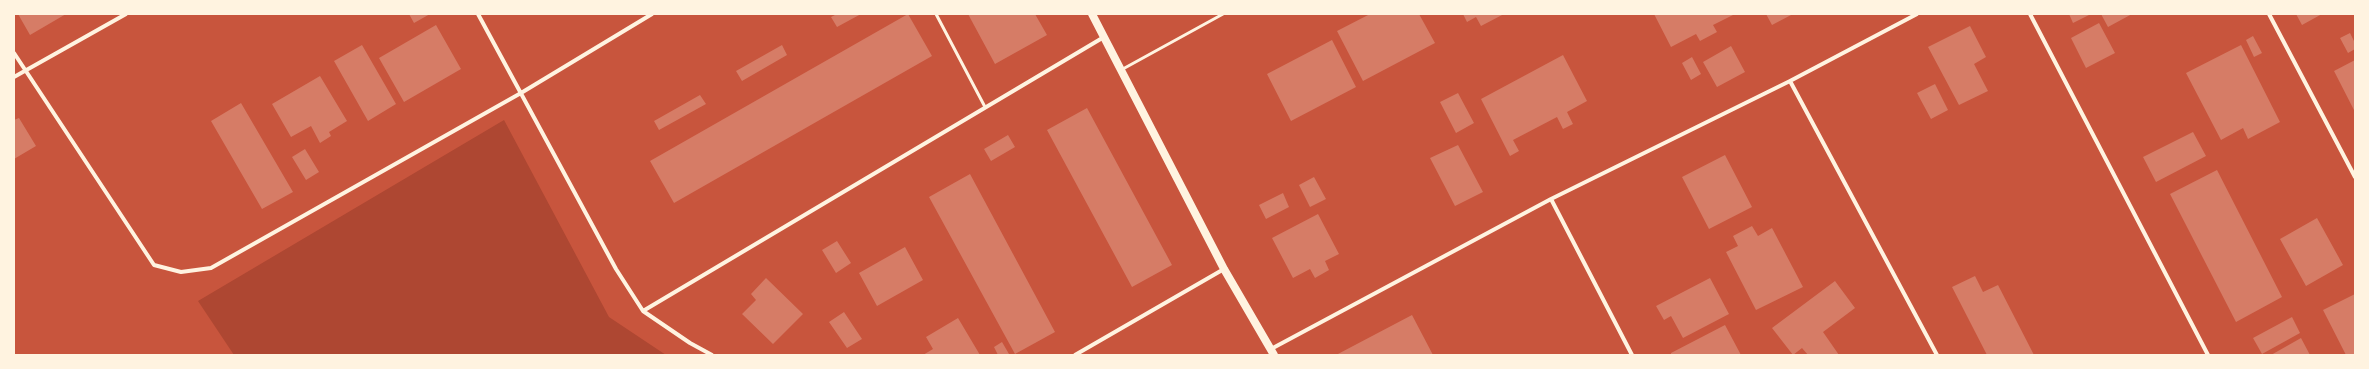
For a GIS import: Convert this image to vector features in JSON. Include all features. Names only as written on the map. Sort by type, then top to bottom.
[{"type":"main road","points":[[1092,14],[1224,269],[1273,352]]},
{"type":"street","points":[[14,77],[126,14]]},
{"type":"street","points":[[478,14],[616,269],[643,310],[712,355]]},
{"type":"street","points":[[14,53],[154,265],[181,272],[211,268],[521,93],[652,14]]},
{"type":"street","points":[[1273,352],[1551,199],[1790,81],[1917,14]]},
{"type":"street","points":[[2030,14],[2208,355]]},
{"type":"street","points":[[2269,14],[2355,177]]},
{"type":"street","points":[[643,310],[1104,37]]},
{"type":"street","points":[[1790,81],[1937,355]]},
{"type":"street","points":[[1551,199],[1632,355]]},
{"type":"street","points":[[1076,355],[1224,269]]},
{"type":"lane","points":[[936,14],[985,107]]},
{"type":"lane","points":[[1121,70],[1223,14]]},
{"type":"shaded area","points":[[504,120],[609,317],[666,355],[234,355],[198,301]]},
{"type":"building","points":[[18,14],[66,14],[30,35]]},
{"type":"building","points":[[409,14],[430,14],[414,23]]},
{"type":"building","points":[[837,14],[861,14],[837,27],[831,17]]},
{"type":"building","points":[[908,14],[932,56],[674,203],[650,161]]},
{"type":"building","points":[[968,14],[1035,14],[1047,35],[995,64]]},
{"type":"building","points":[[1370,14],[1419,14],[1435,43],[1363,81],[1337,31]]},
{"type":"building","points":[[1463,14],[1504,14],[1481,26],[1476,17],[1467,22]]},
{"type":"building","points":[[1654,14],[1735,14],[1713,25],[1717,32],[1700,41],[1696,34],[1671,47]]},
{"type":"building","points":[[1766,14],[1793,14],[1772,25]]},
{"type":"building","points":[[2069,14],[2091,14],[2073,23]]},
{"type":"building","points":[[2101,14],[2132,14],[2108,27]]},
{"type":"building","points":[[2296,14],[2322,14],[2302,25]]},
{"type":"building","points":[[2099,23],[2115,53],[2086,68],[2071,38]]},
{"type":"building","points":[[436,25],[461,69],[404,102],[379,58]]},
{"type":"building","points":[[1970,26],[1986,57],[1974,64],[1988,91],[1959,105],[1928,47]]},
{"type":"building","points":[[2350,33],[2355,43],[2355,49],[2348,53],[2340,38]]},
{"type":"building","points":[[2253,36],[2262,53],[2254,57],[2246,40]]},
{"type":"building","points":[[1332,40],[1356,87],[1291,121],[1267,74]]},
{"type":"building","points":[[362,45],[396,104],[368,121],[334,61]]},
{"type":"building","points":[[782,45],[787,55],[742,81],[736,71]]},
{"type":"building","points":[[2241,45],[2280,122],[2248,139],[2243,128],[2221,140],[2186,73]]},
{"type":"building","points":[[1731,46],[1745,72],[1717,87],[1703,62]]},
{"type":"building","points":[[1563,55],[1587,101],[1567,112],[1573,124],[1563,129],[1557,117],[1513,140],[1519,151],[1510,156],[1481,99]]},
{"type":"building","points":[[1692,57],[1701,74],[1691,80],[1682,63]]},
{"type":"building","points":[[2355,60],[2355,112],[2334,71]]},
{"type":"building","points":[[320,76],[347,121],[329,132],[331,136],[320,143],[311,126],[291,137],[272,104]]},
{"type":"building","points":[[1935,84],[1948,110],[1931,119],[1917,93]]},
{"type":"building","points":[[1458,93],[1474,123],[1456,133],[1440,102]]},
{"type":"building","points":[[700,95],[706,104],[659,130],[654,121]]},
{"type":"building","points":[[241,103],[293,192],[262,209],[211,121]]},
{"type":"building","points":[[1087,108],[1172,265],[1132,287],[1047,130]]},
{"type":"building","points":[[19,118],[36,146],[14,159],[14,120]]},
{"type":"building","points":[[2193,132],[2206,156],[2156,182],[2143,157]]},
{"type":"building","points":[[1008,135],[1015,147],[991,161],[984,149]]},
{"type":"building","points":[[1458,145],[1483,192],[1455,206],[1430,158]]},
{"type":"building","points":[[305,149],[319,172],[306,180],[292,157]]},
{"type":"building","points":[[1725,155],[1752,207],[1709,229],[1682,177]]},
{"type":"building","points":[[2217,170],[2282,297],[2236,322],[2170,194]]},
{"type":"building","points":[[970,174],[1055,332],[1015,354],[929,197]]},
{"type":"building","points":[[1314,177],[1326,199],[1310,207],[1299,185]]},
{"type":"building","points":[[1283,193],[1289,207],[1266,219],[1259,205]]},
{"type":"building","points":[[1318,214],[1339,254],[1325,261],[1329,270],[1315,278],[1310,269],[1293,278],[1272,238]]},
{"type":"building","points":[[2317,218],[2343,265],[2306,286],[2280,239]]},
{"type":"building","points":[[1752,226],[1758,236],[1772,228],[1803,287],[1756,310],[1726,252],[1738,246],[1733,236]]},
{"type":"building","points":[[837,241],[851,263],[836,273],[822,250]]},
{"type":"building","points":[[905,247],[923,280],[877,306],[859,273]]},
{"type":"building","points":[[1975,276],[1983,292],[1998,285],[2034,355],[1987,355],[1952,287]]},
{"type":"building","points":[[766,278],[803,314],[773,344],[742,314],[756,300],[751,294]]},
{"type":"building","points":[[1710,278],[1729,314],[1683,338],[1671,316],[1664,320],[1656,306]]},
{"type":"building","points":[[1835,281],[1855,308],[1823,332],[1839,355],[1808,355],[1802,348],[1793,355],[1772,328]]},
{"type":"building","points":[[2355,294],[2355,355],[2346,355],[2323,310]]},
{"type":"building","points":[[844,312],[862,339],[847,348],[829,322]]},
{"type":"building","points":[[1412,315],[1433,355],[1336,355]]},
{"type":"building","points":[[2292,317],[2300,333],[2262,354],[2253,338]]},
{"type":"building","points":[[958,318],[980,355],[923,355],[933,349],[926,337]]},
{"type":"building","points":[[1725,325],[1741,355],[1671,355],[1671,353]]},
{"type":"building","points":[[2301,338],[2310,355],[2271,355]]},
{"type":"building","points":[[1002,342],[1009,354],[1007,355],[998,355],[994,347]]}]
